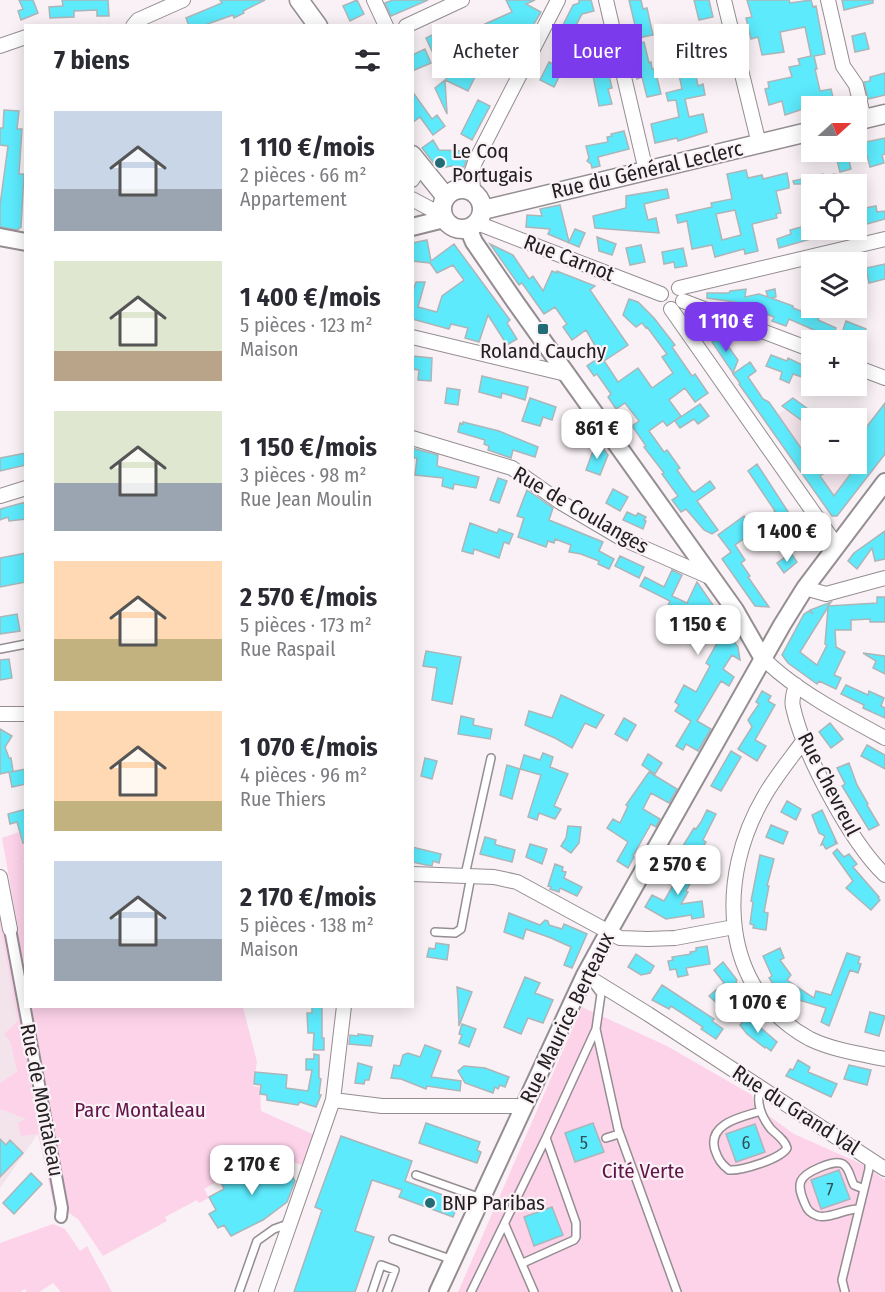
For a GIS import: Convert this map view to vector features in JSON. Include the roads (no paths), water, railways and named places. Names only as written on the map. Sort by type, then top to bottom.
[{"type":"main road","points":[[299,0],[317,24]]},
{"type":"main road","points":[[867,118],[885,114]]},
{"type":"main road","name":"Rue du Général Leclerc","points":[[476,220],[646,171],[801,134]]},
{"type":"main road","points":[[415,167],[446,196]]},
{"type":"main road","points":[[456,189],[468,189],[473,192],[481,202],[476,220],[456,228],[443,217],[442,207],[446,196],[456,189]]},
{"type":"street","points":[[135,24],[138,20],[183,0]]},
{"type":"street","points":[[374,0],[385,24]]},
{"type":"street","points":[[410,24],[462,0]]},
{"type":"street","points":[[473,192],[472,171],[475,162],[558,0]]},
{"type":"street","points":[[606,0],[646,171]]},
{"type":"street","points":[[724,0],[759,144]]},
{"type":"street","points":[[828,0],[843,66],[856,85],[857,96]]},
{"type":"street","points":[[0,46],[24,38]]},
{"type":"street","points":[[414,200],[443,217]]},
{"type":"street","points":[[414,226],[443,217]]},
{"type":"street","points":[[476,220],[474,242],[735,610],[762,657],[796,685],[885,738]]},
{"type":"street","name":"Rue Carnot","points":[[476,220],[661,294]]},
{"type":"street","points":[[0,237],[24,242]]},
{"type":"street","points":[[681,294],[885,239]]},
{"type":"street","points":[[801,345],[681,294],[668,286],[661,294],[661,302],[670,309],[837,546]]},
{"type":"street","points":[[670,309],[680,306],[681,294]]},
{"type":"street","points":[[414,337],[566,374]]},
{"type":"street","points":[[867,371],[885,378]]},
{"type":"street","name":"Rue de Coulanges","points":[[414,439],[512,468],[560,502],[621,538],[712,578]]},
{"type":"street","name":"Rue Maurice Berteaux","points":[[438,1292],[585,975],[608,933],[762,657],[805,588],[885,482]]},
{"type":"street","points":[[0,496],[24,489]]},
{"type":"street","points":[[805,588],[826,594],[885,578]]},
{"type":"street","name":"Rue Chevreul","points":[[796,685],[792,705],[804,740],[845,822],[865,853],[885,875]]},
{"type":"street","points":[[0,714],[24,714]]},
{"type":"street","points":[[804,740],[764,796],[747,835],[734,881],[734,927],[748,976],[766,1005],[788,1025],[812,1040],[885,1059]]},
{"type":"street","points":[[414,874],[494,877],[517,882],[620,938],[675,938],[734,927]]},
{"type":"street","name":"Rue de Montaleau","points":[[0,877],[24,1004]]},
{"type":"street","name":"Rue du Grand Val","points":[[585,975],[762,1087],[885,1169]]},
{"type":"street","name":"Rue de Montaleau","points":[[25,1008],[62,1208],[61,1217]]},
{"type":"street","points":[[266,1292],[333,1100],[344,1008]]},
{"type":"street","points":[[333,1100],[382,1106],[525,1106]]},
{"type":"lane","points":[[0,649],[24,644]]},
{"type":"lane","points":[[435,932],[455,933],[461,929],[468,876],[491,758]]},
{"type":"lane","points":[[471,1292],[596,1029],[601,994],[585,975]]},
{"type":"lane","points":[[596,1029],[619,1134],[677,1292]]},
{"type":"lane","points":[[761,1111],[725,1124],[716,1132],[713,1144],[717,1156],[729,1170],[741,1170],[785,1152],[787,1148],[769,1126],[761,1111],[758,1097],[762,1087]]},
{"type":"lane","points":[[606,1138],[619,1134]]},
{"type":"lane","points":[[523,1263],[574,1240],[576,1237],[576,1223],[546,1138]]},
{"type":"lane","points":[[845,1292],[842,1280],[870,1168],[869,1158]]},
{"type":"lane","points":[[859,1209],[850,1209],[829,1216],[813,1214],[807,1209],[800,1184],[810,1172],[838,1163],[843,1164],[849,1171],[854,1185],[864,1189]]},
{"type":"lane","points":[[416,1175],[482,1198]]},
{"type":"lane","points":[[239,1292],[257,1242],[274,1229],[291,1223]]},
{"type":"lane","points":[[504,1225],[523,1263],[534,1292]]},
{"type":"lane","points":[[393,1239],[453,1260]]},
{"type":"lane","points":[[372,1292],[381,1265],[395,1270],[387,1292]]},
{"type":"place","name":"Le Coq Portugais","points":[[440,163]]},
{"type":"place","name":"Roland Cauchy","points":[[543,329]]},
{"type":"place","name":"BNP Paribas","points":[[430,1203]]},
{"type":"park label","name":"Parc Montaleau","points":[[140,1110]]},
{"type":"park label","name":"Cité Verte","points":[[643,1171]]}]
